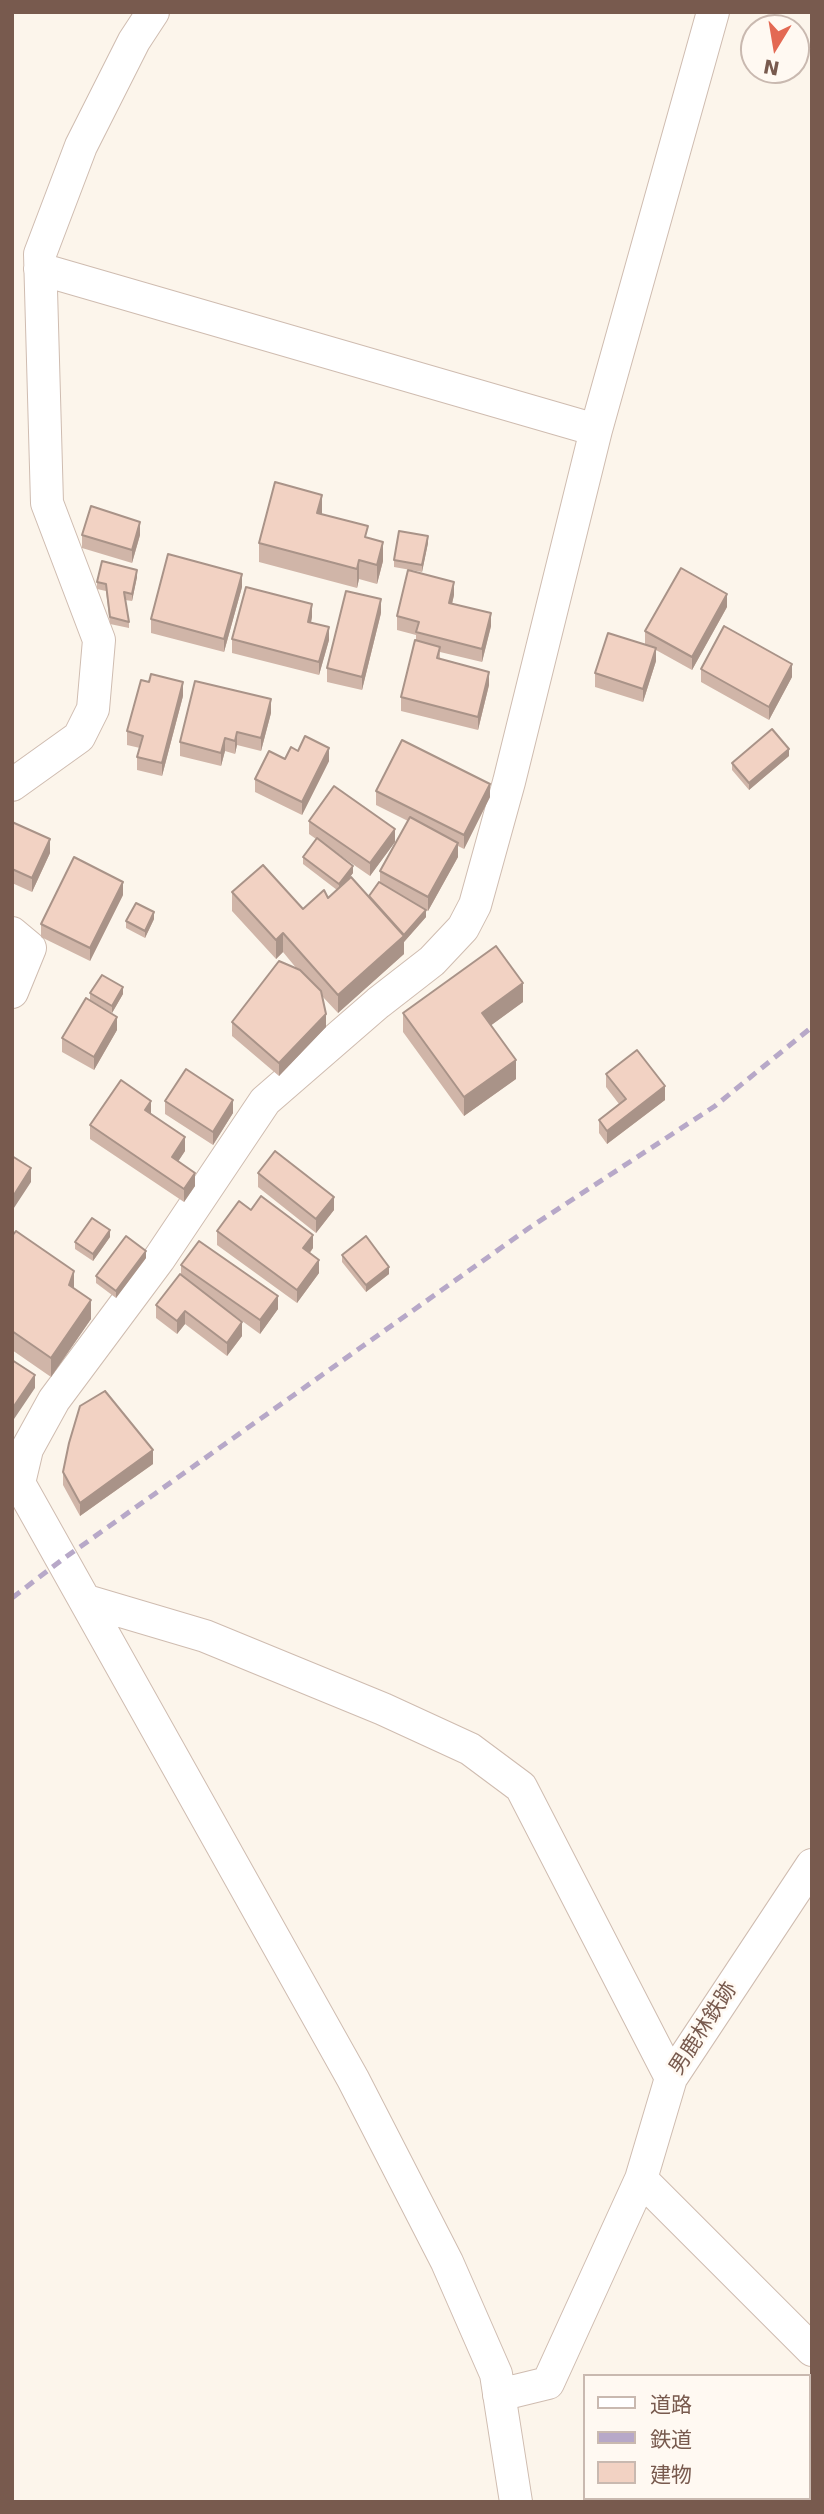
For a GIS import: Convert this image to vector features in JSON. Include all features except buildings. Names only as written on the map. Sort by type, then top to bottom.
[{"type":"street","points":[[12,785],[79,737],[93,709],[99,640],[47,503],[40,254],[81,146],[134,41],[153,12]]},
{"type":"street","points":[[516,2502],[496,2374],[447,2262],[353,2078],[19,1483],[19,1453],[54,1400],[159,1259],[265,1101],[378,1003],[432,961],[463,929],[475,905],[509,782],[596,430],[713,12]]},
{"type":"street","points":[[40,269],[596,430]]},
{"type":"street","points":[[12,933],[30,947],[12,992]]},
{"type":"street","points":[[87,1601],[205,1636],[383,1709],[470,1749],[521,1787],[671,2078]]},
{"type":"street","name":"男鹿林鉄跡","points":[[499,2395],[548,2383],[640,2179],[671,2078],[812,1865]]},
{"type":"street","points":[[640,2179],[812,2350]]},
{"type":"railway","points":[[12,1598],[529,1228],[715,1106],[812,1027]]}]
